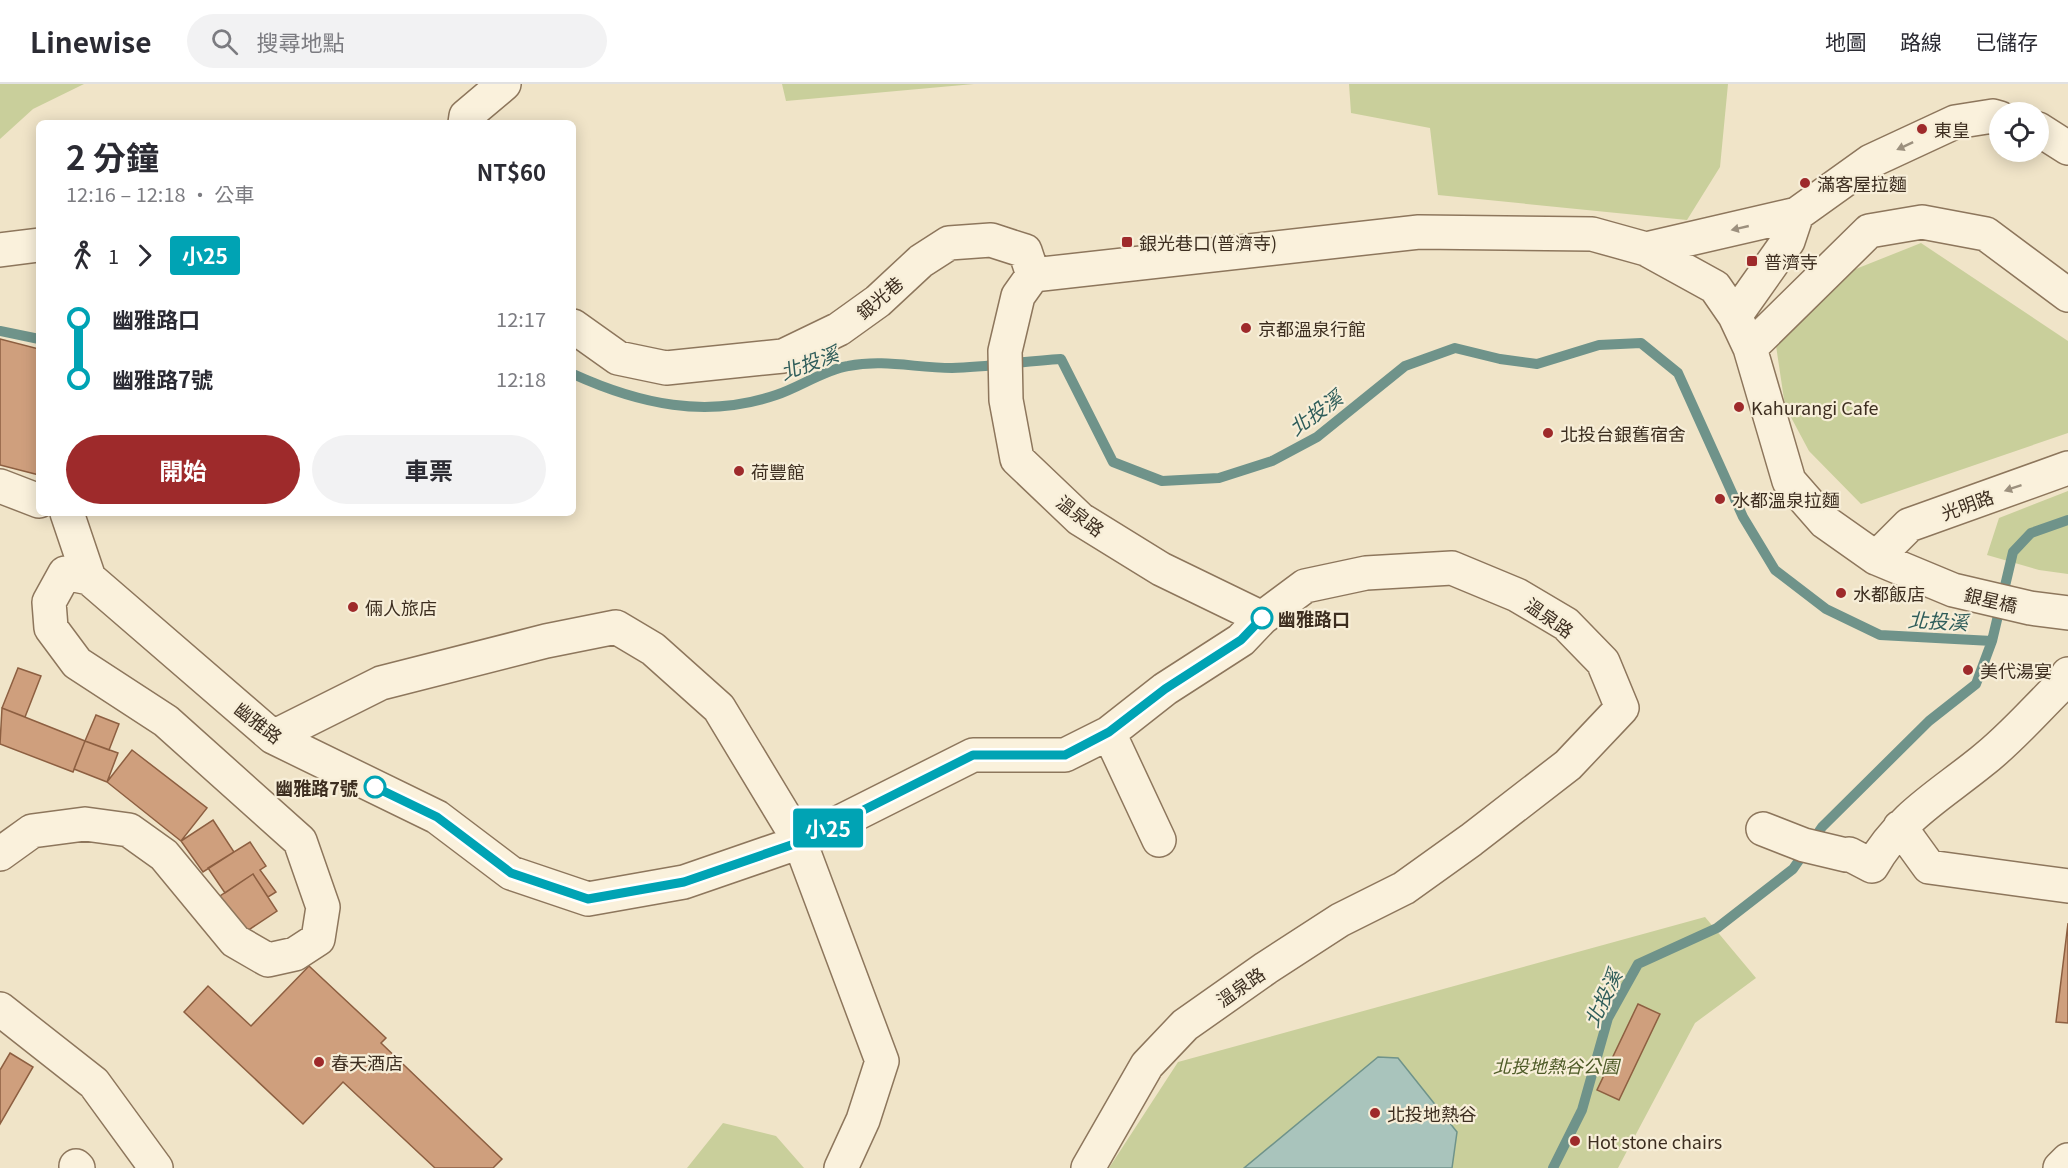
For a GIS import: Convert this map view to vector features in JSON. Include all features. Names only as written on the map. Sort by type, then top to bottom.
[{"type":"street","points":[[465,120],[466,116],[504,84]]},
{"type":"street","points":[[1646,249],[1797,214],[1871,161],[1955,122],[1989,117]]},
{"type":"street","points":[[2049,136],[2068,148]]},
{"type":"street","points":[[1033,274],[1419,232],[1592,234],[1646,249],[1716,287],[1735,316],[1788,241],[1797,214]]},
{"type":"street","points":[[1750,348],[1869,231],[1922,222],[1986,234],[2068,295]]},
{"type":"street","name":"銀光巷","points":[[576,328],[618,358],[666,368],[783,356],[838,329],[878,301],[921,261],[949,243],[991,240],[1025,251],[1033,274]]},
{"type":"street","points":[[0,250],[36,245]]},
{"type":"street","name":"溫泉路","points":[[1033,274],[1018,296],[1005,351],[1006,400],[1017,459],[1080,519],[1161,569],[1262,618],[1305,585],[1366,573],[1452,568],[1517,595],[1566,624],[1603,662],[1622,708],[1568,765],[1471,840],[1404,888],[1340,921],[1266,968],[1185,1025],[1147,1065],[1088,1168]]},
{"type":"street","name":"銀星橋","points":[[1735,316],[1750,348],[1788,481],[1825,522],[1876,558],[1953,590],[2030,608],[2068,613]]},
{"type":"street","name":"光明路","points":[[1876,558],[1909,525],[2068,468]]},
{"type":"street","points":[[0,486],[36,500]]},
{"type":"street","points":[[68,516],[89,579]]},
{"type":"street","points":[[0,854],[32,831],[85,824],[129,830],[164,855],[235,941],[268,960],[295,954],[318,939],[323,907],[300,842],[166,721],[77,663],[51,628],[49,602],[65,573],[89,579]]},
{"type":"street","name":"幽雅路","points":[[89,579],[273,737],[437,817],[511,873],[588,899],[684,882],[800,842],[973,755],[1065,755],[1109,732],[1165,689],[1241,640],[1262,618]]},
{"type":"street","points":[[273,737],[381,683],[546,640],[616,627],[653,649],[719,708],[800,842],[882,1061],[863,1120],[841,1168]]},
{"type":"street","points":[[1763,829],[1804,845],[1859,861],[1882,848],[1926,802],[1983,761],[2064,682],[2068,674]]},
{"type":"street","points":[[1109,732],[1160,840]]},
{"type":"street","points":[[1900,827],[1929,867],[2068,886]]},
{"type":"street","points":[[0,1009],[94,1083],[156,1168]]},
{"type":"street","points":[[2060,1168],[2068,1160]]},
{"type":"green space","points":[[0,84],[84,84],[33,109],[0,139]]},
{"type":"green space","points":[[782,84],[974,84],[786,101]]},
{"type":"green space","points":[[1349,84],[1728,84],[1720,167],[1687,220],[1438,195],[1430,128],[1351,113]]},
{"type":"green space","points":[[1921,243],[2068,341],[2068,433],[1861,504],[1809,451],[1785,406],[1775,339],[1813,286]]},
{"type":"green space","points":[[2068,491],[2068,574],[2039,570],[1987,555],[1999,518]]},
{"type":"green space","name":"北投地熱谷公園","points":[[1705,917],[1756,978],[1695,1023],[1618,1168],[1109,1168],[1178,1062]]},
{"type":"green space","points":[[723,1123],[776,1136],[804,1168],[687,1168]]},
{"type":"water","name":"北投地熱谷","points":[[1378,1057],[1398,1058],[1457,1132],[1452,1168],[1244,1168]]},
{"type":"building","points":[[0,339],[36,348],[36,474],[0,465]]},
{"type":"building","points":[[18,668],[41,676],[25,717],[2,708]]},
{"type":"building","points":[[2,708],[85,741],[73,772],[0,744]]},
{"type":"building","points":[[96,715],[119,724],[109,750],[85,741]]},
{"type":"building","points":[[85,741],[118,753],[107,782],[74,769]]},
{"type":"building","points":[[132,750],[207,808],[181,841],[107,782]]},
{"type":"building","points":[[213,820],[234,852],[203,872],[181,841]]},
{"type":"building","points":[[250,842],[266,866],[260,870],[276,892],[268,897],[253,874],[225,893],[208,868]]},
{"type":"building","points":[[253,874],[277,911],[238,937],[214,900]]},
{"type":"building","points":[[2068,923],[2068,1023],[2056,1022]]},
{"type":"building","name":"春天酒店","points":[[309,966],[386,1038],[381,1043],[502,1159],[493,1168],[435,1168],[343,1082],[303,1124],[184,1012],[208,986],[251,1026]]},
{"type":"building","points":[[1638,1004],[1660,1014],[1619,1100],[1597,1090]]},
{"type":"building","points":[[10,1053],[33,1067],[0,1124],[0,1070]]},
{"type":"waterway","name":"北投溪","points":[[0,331],[36,338]]},
{"type":"waterway","name":"北投溪","points":[[576,375],[648,400],[698,407],[750,402],[776,395],[830,371],[861,364],[952,368],[1061,359],[1113,462],[1162,481],[1219,478],[1272,461],[1317,437],[1405,366],[1455,348],[1500,359],[1537,364],[1599,345],[1641,343],[1678,373],[1743,517],[1775,570],[1826,609],[1880,635],[1992,641]]},
{"type":"waterway","name":"北投溪","points":[[1553,1168],[1582,1110],[1608,1018],[1638,964],[1717,928],[1793,869],[1822,827],[1929,721],[1976,684],[1992,641],[2013,552],[2031,533],[2068,520]]},
{"type":"bus line","name":"小25","points":[[375,787],[437,817],[511,873],[588,899],[684,882],[800,842],[973,755],[1065,755],[1109,732],[1165,689],[1241,640],[1262,618]]},
{"type":"place","name":"東皇","points":[[1922,129]]},
{"type":"place","name":"滿客屋拉麵","points":[[1805,183]]},
{"type":"place","name":"銀光巷口(普濟寺)","points":[[1127,242]]},
{"type":"place","name":"普濟寺","points":[[1752,261]]},
{"type":"place","name":"京都溫泉行館","points":[[1246,328]]},
{"type":"place","name":"Kahurangi Cafe","points":[[1739,407]]},
{"type":"place","name":"北投台銀舊宿舍","points":[[1548,433]]},
{"type":"place","name":"荷豐館","points":[[739,471]]},
{"type":"place","name":"水都溫泉拉麵","points":[[1720,499]]},
{"type":"place","name":"水都飯店","points":[[1841,593]]},
{"type":"place","name":"倆人旅店","points":[[353,607]]},
{"type":"place","name":"幽雅路口","points":[[1262,618]]},
{"type":"place","name":"美代湯宴","points":[[1968,670]]},
{"type":"place","name":"幽雅路7號","points":[[375,787]]},
{"type":"place","name":"春天酒店","points":[[319,1062]]},
{"type":"place","name":"北投地熱谷","points":[[1375,1113]]},
{"type":"place","name":"Hot stone chairs","points":[[1575,1141]]}]
